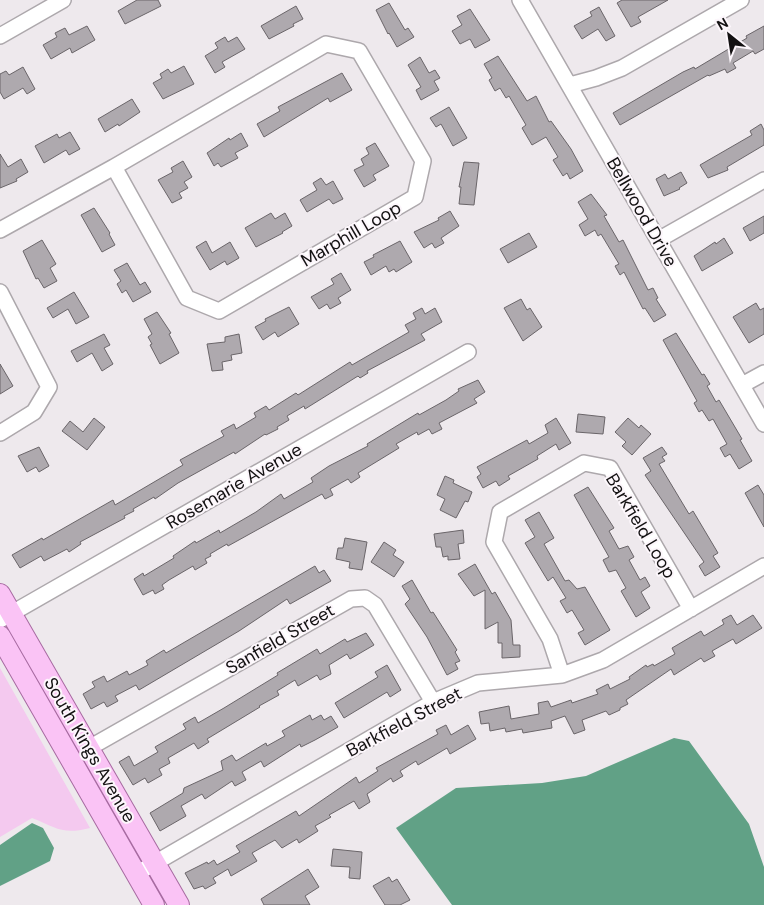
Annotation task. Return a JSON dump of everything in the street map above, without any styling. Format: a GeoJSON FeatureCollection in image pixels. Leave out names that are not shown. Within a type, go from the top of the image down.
{"type":"FeatureCollection","features":[{"type":"Feature","properties":{"kind":"main road","name":"South Kings Avenue"},"geometry":{"type":"LineString","coordinates":[[0,594],[6,617],[89,748],[180,905]]}},
{"type":"Feature","properties":{"kind":"main road","name":"South Kings Avenue"},"geometry":{"type":"LineString","coordinates":[[0,636],[154,905]]}},
{"type":"Feature","properties":{"kind":"street"},"geometry":{"type":"LineString","coordinates":[[0,36],[64,0]]}},
{"type":"Feature","properties":{"kind":"street","name":"Bellwood Drive"},"geometry":{"type":"LineString","coordinates":[[520,0],[764,424]]}},
{"type":"Feature","properties":{"kind":"street"},"geometry":{"type":"LineString","coordinates":[[570,85],[622,68],[741,0]]}},
{"type":"Feature","properties":{"kind":"street","name":"Marphill Loop"},"geometry":{"type":"LineString","coordinates":[[0,230],[114,167],[326,44],[359,51],[423,161],[415,197],[218,311],[188,298],[114,167]]}},
{"type":"Feature","properties":{"kind":"street"},"geometry":{"type":"LineString","coordinates":[[658,240],[764,180]]}},
{"type":"Feature","properties":{"kind":"street"},"geometry":{"type":"LineString","coordinates":[[0,292],[48,387],[34,412],[0,433]]}},
{"type":"Feature","properties":{"kind":"street","name":"Rosemarie Avenue"},"geometry":{"type":"LineString","coordinates":[[6,617],[468,352]]}},
{"type":"Feature","properties":{"kind":"street"},"geometry":{"type":"LineString","coordinates":[[742,385],[764,373]]}},
{"type":"Feature","properties":{"kind":"street","name":"Barkfield Loop"},"geometry":{"type":"LineString","coordinates":[[562,675],[550,639],[494,542],[500,512],[584,463],[610,468],[691,609]]}},
{"type":"Feature","properties":{"kind":"street","name":"Barkfield Street"},"geometry":{"type":"LineString","coordinates":[[136,874],[433,702],[478,683],[562,675],[603,660],[764,566]]}},
{"type":"Feature","properties":{"kind":"street","name":"Sanfield Street"},"geometry":{"type":"LineString","coordinates":[[89,748],[351,599],[365,598],[375,605],[433,702]]}},
{"type":"Feature","properties":{"kind":"shaded area"},"geometry":{"type":"Polygon","coordinates":[[[0,668],[90,828],[66,831],[32,818],[0,837],[0,668]]]}},
{"type":"Feature","properties":{"kind":"shaded area"},"geometry":{"type":"Polygon","coordinates":[[[674,738],[689,741],[749,824],[764,867],[764,905],[452,905],[396,828],[456,788],[542,783],[586,776],[674,738]]]}},
{"type":"Feature","properties":{"kind":"shaded area"},"geometry":{"type":"Polygon","coordinates":[[[32,823],[43,828],[54,848],[50,861],[0,886],[0,845],[32,823]]]}},
{"type":"Feature","properties":{"kind":"building"},"geometry":{"type":"Polygon","coordinates":[[[137,0],[158,0],[161,6],[125,24],[118,11],[137,0]]]}},
{"type":"Feature","properties":{"kind":"building"},"geometry":{"type":"Polygon","coordinates":[[[622,0],[668,0],[638,17],[641,22],[631,27],[617,3],[622,0]]]}},
{"type":"Feature","properties":{"kind":"building"},"geometry":{"type":"Polygon","coordinates":[[[389,3],[405,30],[408,28],[414,37],[397,47],[376,10],[389,3]]]}},
{"type":"Feature","properties":{"kind":"building"},"geometry":{"type":"Polygon","coordinates":[[[296,6],[303,19],[269,39],[261,26],[296,6]]]}},
{"type":"Feature","properties":{"kind":"building"},"geometry":{"type":"Polygon","coordinates":[[[599,7],[615,36],[606,41],[598,29],[582,39],[574,26],[592,16],[590,12],[599,7]]]}},
{"type":"Feature","properties":{"kind":"building"},"geometry":{"type":"Polygon","coordinates":[[[470,9],[490,40],[475,48],[470,39],[460,44],[452,31],[462,25],[457,16],[470,9]]]}},
{"type":"Feature","properties":{"kind":"building"},"geometry":{"type":"Polygon","coordinates":[[[87,26],[95,40],[72,53],[70,48],[51,59],[43,45],[57,37],[55,33],[65,28],[69,35],[87,26]]]}},
{"type":"Feature","properties":{"kind":"building"},"geometry":{"type":"Polygon","coordinates":[[[764,26],[764,49],[755,54],[753,51],[733,63],[736,68],[727,73],[725,69],[708,75],[620,125],[613,113],[683,72],[694,67],[695,69],[764,26]]]}},
{"type":"Feature","properties":{"kind":"building"},"geometry":{"type":"Polygon","coordinates":[[[225,37],[228,42],[237,37],[245,49],[222,62],[225,67],[215,73],[205,56],[218,48],[215,43],[225,37]]]}},
{"type":"Feature","properties":{"kind":"building"},"geometry":{"type":"Polygon","coordinates":[[[498,56],[527,101],[536,96],[549,122],[551,121],[571,149],[583,171],[570,179],[567,173],[563,176],[553,160],[558,157],[546,137],[532,145],[522,128],[526,125],[509,96],[506,98],[500,88],[495,91],[489,80],[492,78],[484,64],[498,56]]]}},
{"type":"Feature","properties":{"kind":"building"},"geometry":{"type":"Polygon","coordinates":[[[420,57],[429,73],[435,70],[440,78],[434,81],[439,90],[421,100],[416,90],[421,87],[408,65],[420,57]]]}},
{"type":"Feature","properties":{"kind":"building"},"geometry":{"type":"Polygon","coordinates":[[[184,66],[194,84],[163,99],[153,83],[162,78],[160,74],[168,69],[171,73],[184,66]]]}},
{"type":"Feature","properties":{"kind":"building"},"geometry":{"type":"Polygon","coordinates":[[[23,67],[35,89],[27,94],[23,88],[4,99],[0,92],[0,74],[6,71],[9,75],[23,67]]]}},
{"type":"Feature","properties":{"kind":"building"},"geometry":{"type":"Polygon","coordinates":[[[342,73],[352,90],[330,102],[328,98],[264,137],[257,124],[280,111],[278,107],[342,73]]]}},
{"type":"Feature","properties":{"kind":"building"},"geometry":{"type":"Polygon","coordinates":[[[132,99],[140,112],[119,126],[118,124],[105,132],[98,119],[132,99]]]}},
{"type":"Feature","properties":{"kind":"building"},"geometry":{"type":"Polygon","coordinates":[[[449,107],[467,138],[453,146],[441,124],[436,127],[430,118],[449,107]]]}},
{"type":"Feature","properties":{"kind":"building"},"geometry":{"type":"Polygon","coordinates":[[[761,124],[764,130],[764,145],[727,167],[728,170],[708,178],[700,165],[752,135],[750,131],[761,124]]]}},
{"type":"Feature","properties":{"kind":"building"},"geometry":{"type":"Polygon","coordinates":[[[70,132],[80,149],[69,155],[66,150],[44,163],[35,146],[57,134],[59,138],[70,132]]]}},
{"type":"Feature","properties":{"kind":"building"},"geometry":{"type":"Polygon","coordinates":[[[241,133],[248,146],[235,153],[238,158],[221,167],[218,163],[214,166],[207,153],[229,138],[230,140],[241,133]]]}},
{"type":"Feature","properties":{"kind":"building"},"geometry":{"type":"Polygon","coordinates":[[[375,143],[389,166],[373,175],[376,180],[364,187],[354,170],[364,165],[361,159],[369,154],[366,148],[375,143]]]}},
{"type":"Feature","properties":{"kind":"building"},"geometry":{"type":"Polygon","coordinates":[[[0,154],[8,167],[21,159],[28,172],[16,179],[17,181],[0,188],[0,154]]]}},
{"type":"Feature","properties":{"kind":"building"},"geometry":{"type":"Polygon","coordinates":[[[183,161],[192,177],[184,182],[188,188],[179,193],[182,198],[172,203],[158,180],[173,172],[171,168],[183,161]]]}},
{"type":"Feature","properties":{"kind":"building"},"geometry":{"type":"Polygon","coordinates":[[[464,162],[479,163],[474,205],[459,204],[461,187],[459,187],[464,162]]]}},
{"type":"Feature","properties":{"kind":"building"},"geometry":{"type":"Polygon","coordinates":[[[681,172],[687,183],[680,189],[664,196],[656,179],[665,174],[668,179],[681,172]]]}},
{"type":"Feature","properties":{"kind":"building"},"geometry":{"type":"Polygon","coordinates":[[[321,178],[326,185],[333,181],[343,199],[333,204],[329,199],[307,212],[300,200],[317,190],[313,183],[321,178]]]}},
{"type":"Feature","properties":{"kind":"building"},"geometry":{"type":"Polygon","coordinates":[[[591,194],[607,215],[604,216],[619,242],[623,240],[648,290],[653,288],[658,298],[656,299],[666,315],[654,322],[645,308],[643,309],[624,272],[620,275],[615,266],[619,264],[601,234],[598,236],[595,230],[585,236],[579,225],[588,219],[578,202],[591,194]]]}},
{"type":"Feature","properties":{"kind":"building"},"geometry":{"type":"Polygon","coordinates":[[[94,208],[110,233],[115,245],[102,252],[81,215],[94,208]]]}},
{"type":"Feature","properties":{"kind":"building"},"geometry":{"type":"Polygon","coordinates":[[[450,211],[459,226],[441,238],[444,243],[435,248],[432,243],[424,248],[414,232],[439,220],[438,218],[450,211]]]}},
{"type":"Feature","properties":{"kind":"building"},"geometry":{"type":"Polygon","coordinates":[[[271,213],[275,219],[285,213],[292,226],[283,233],[256,247],[245,228],[271,213]]]}},
{"type":"Feature","properties":{"kind":"building"},"geometry":{"type":"Polygon","coordinates":[[[764,216],[764,233],[750,241],[743,228],[764,216]]]}},
{"type":"Feature","properties":{"kind":"building"},"geometry":{"type":"Polygon","coordinates":[[[529,233],[537,247],[508,263],[500,249],[529,233]]]}},
{"type":"Feature","properties":{"kind":"building"},"geometry":{"type":"Polygon","coordinates":[[[724,238],[733,253],[702,271],[694,256],[724,238]]]}},
{"type":"Feature","properties":{"kind":"building"},"geometry":{"type":"Polygon","coordinates":[[[42,240],[56,264],[50,268],[57,281],[44,288],[38,278],[36,279],[23,251],[42,240]]]}},
{"type":"Feature","properties":{"kind":"building"},"geometry":{"type":"Polygon","coordinates":[[[206,241],[212,253],[230,242],[239,258],[227,265],[225,261],[210,270],[196,247],[206,241]]]}},
{"type":"Feature","properties":{"kind":"building"},"geometry":{"type":"Polygon","coordinates":[[[400,241],[412,262],[396,272],[394,269],[389,272],[386,266],[371,275],[364,262],[374,257],[373,255],[400,241]]]}},
{"type":"Feature","properties":{"kind":"building"},"geometry":{"type":"Polygon","coordinates":[[[127,263],[140,285],[145,282],[151,292],[133,302],[126,290],[122,293],[117,284],[121,281],[114,270],[127,263]]]}},
{"type":"Feature","properties":{"kind":"building"},"geometry":{"type":"Polygon","coordinates":[[[341,273],[351,290],[338,298],[341,303],[330,309],[327,304],[319,309],[311,297],[334,284],[331,279],[341,273]]]}},
{"type":"Feature","properties":{"kind":"building"},"geometry":{"type":"Polygon","coordinates":[[[74,292],[89,317],[76,324],[68,309],[53,318],[47,308],[74,292]]]}},
{"type":"Feature","properties":{"kind":"building"},"geometry":{"type":"Polygon","coordinates":[[[521,299],[527,310],[530,308],[542,327],[523,341],[504,308],[521,299]]]}},
{"type":"Feature","properties":{"kind":"building"},"geometry":{"type":"Polygon","coordinates":[[[756,303],[760,310],[764,308],[764,334],[749,343],[733,317],[756,303]]]}},
{"type":"Feature","properties":{"kind":"building"},"geometry":{"type":"Polygon","coordinates":[[[289,307],[299,324],[278,337],[275,332],[263,340],[255,327],[266,321],[265,319],[289,307]]]}},
{"type":"Feature","properties":{"kind":"building"},"geometry":{"type":"Polygon","coordinates":[[[422,308],[425,314],[435,308],[442,322],[421,334],[425,340],[367,371],[368,373],[360,378],[358,376],[305,409],[304,406],[287,416],[289,420],[277,427],[278,429],[265,434],[235,454],[234,452],[178,483],[155,499],[154,497],[133,509],[134,511],[124,516],[125,518],[80,542],[81,544],[69,552],[67,549],[44,561],[41,556],[20,568],[12,555],[42,538],[43,540],[113,500],[115,505],[183,465],[180,460],[224,436],[221,431],[234,424],[236,429],[256,417],[254,413],[266,406],[269,410],[296,393],[298,395],[350,362],[352,365],[409,332],[405,325],[416,319],[413,313],[422,308]]]}},
{"type":"Feature","properties":{"kind":"building"},"geometry":{"type":"Polygon","coordinates":[[[157,312],[171,333],[169,334],[179,353],[160,364],[150,345],[152,344],[148,337],[152,334],[144,319],[157,312]]]}},
{"type":"Feature","properties":{"kind":"building"},"geometry":{"type":"Polygon","coordinates":[[[676,333],[702,375],[704,374],[710,384],[707,386],[716,402],[719,400],[742,439],[740,440],[752,461],[739,469],[730,454],[725,457],[720,448],[727,444],[713,419],[709,421],[702,410],[699,412],[694,403],[697,401],[663,340],[676,333]]]}},
{"type":"Feature","properties":{"kind":"building"},"geometry":{"type":"Polygon","coordinates":[[[104,334],[110,345],[104,348],[113,364],[102,371],[92,353],[77,362],[71,351],[104,334]]]}},
{"type":"Feature","properties":{"kind":"building"},"geometry":{"type":"Polygon","coordinates":[[[239,334],[242,353],[231,355],[232,360],[222,362],[223,370],[212,371],[207,344],[225,342],[225,337],[239,334]]]}},
{"type":"Feature","properties":{"kind":"building"},"geometry":{"type":"Polygon","coordinates":[[[0,364],[13,386],[0,394],[0,364]]]}},
{"type":"Feature","properties":{"kind":"building"},"geometry":{"type":"Polygon","coordinates":[[[478,380],[485,392],[474,399],[477,403],[439,423],[442,429],[432,434],[429,429],[418,435],[417,432],[396,444],[399,448],[358,473],[360,477],[351,483],[348,479],[330,489],[333,495],[325,499],[322,494],[228,546],[227,544],[210,554],[211,556],[205,559],[207,563],[195,570],[193,566],[169,580],[162,585],[164,589],[155,594],[153,590],[143,595],[134,579],[143,573],[144,576],[174,558],[173,556],[195,541],[196,543],[219,530],[220,533],[256,512],[281,494],[284,499],[313,482],[311,478],[329,466],[368,446],[367,444],[418,413],[419,415],[446,400],[459,391],[458,389],[478,380]]]}},
{"type":"Feature","properties":{"kind":"building"},"geometry":{"type":"Polygon","coordinates":[[[578,414],[605,417],[603,434],[576,432],[578,414]]]}},
{"type":"Feature","properties":{"kind":"building"},"geometry":{"type":"Polygon","coordinates":[[[94,418],[105,427],[87,450],[62,431],[70,421],[83,432],[94,418]]]}},
{"type":"Feature","properties":{"kind":"building"},"geometry":{"type":"Polygon","coordinates":[[[556,418],[571,443],[559,450],[556,444],[537,456],[538,459],[508,476],[510,479],[499,486],[496,481],[483,488],[477,477],[481,474],[477,467],[527,440],[529,444],[548,433],[545,425],[556,418]]]}},
{"type":"Feature","properties":{"kind":"building"},"geometry":{"type":"Polygon","coordinates":[[[628,418],[639,428],[641,425],[651,434],[632,455],[622,446],[626,442],[615,432],[628,418]]]}},
{"type":"Feature","properties":{"kind":"building"},"geometry":{"type":"Polygon","coordinates":[[[39,447],[49,466],[39,472],[36,467],[27,472],[18,456],[39,447]]]}},
{"type":"Feature","properties":{"kind":"building"},"geometry":{"type":"Polygon","coordinates":[[[662,447],[667,454],[662,457],[665,461],[659,464],[689,514],[693,511],[718,553],[713,556],[720,567],[705,576],[699,566],[704,562],[645,475],[651,471],[643,458],[662,447]]]}},
{"type":"Feature","properties":{"kind":"building"},"geometry":{"type":"Polygon","coordinates":[[[445,476],[454,480],[453,483],[472,492],[468,502],[465,501],[456,518],[440,510],[445,499],[437,495],[445,476]]]}},
{"type":"Feature","properties":{"kind":"building"},"geometry":{"type":"Polygon","coordinates":[[[758,485],[764,495],[764,527],[745,493],[758,485]]]}},
{"type":"Feature","properties":{"kind":"building"},"geometry":{"type":"Polygon","coordinates":[[[588,487],[614,528],[609,531],[619,549],[628,546],[634,557],[629,560],[640,580],[645,577],[650,586],[641,592],[650,608],[636,617],[621,591],[626,588],[616,570],[609,572],[603,560],[609,557],[574,495],[588,487]]]}},
{"type":"Feature","properties":{"kind":"building"},"geometry":{"type":"Polygon","coordinates":[[[539,512],[554,538],[544,544],[565,581],[569,580],[577,589],[585,587],[610,630],[585,645],[578,633],[584,630],[572,610],[567,613],[560,601],[566,598],[553,577],[548,581],[525,543],[535,537],[525,520],[539,512]]]}},
{"type":"Feature","properties":{"kind":"building"},"geometry":{"type":"Polygon","coordinates":[[[463,530],[464,543],[458,544],[460,559],[448,560],[448,556],[443,557],[441,547],[436,547],[434,534],[463,530]]]}},
{"type":"Feature","properties":{"kind":"building"},"geometry":{"type":"Polygon","coordinates":[[[345,538],[367,542],[362,570],[349,568],[350,562],[336,559],[338,548],[343,548],[345,538]]]}},
{"type":"Feature","properties":{"kind":"building"},"geometry":{"type":"Polygon","coordinates":[[[384,542],[396,550],[393,555],[404,562],[394,577],[371,562],[384,542]]]}},
{"type":"Feature","properties":{"kind":"building"},"geometry":{"type":"Polygon","coordinates":[[[475,564],[492,594],[495,592],[511,620],[513,645],[520,645],[520,657],[502,658],[502,643],[498,643],[498,622],[485,629],[485,590],[474,596],[458,574],[475,564]]]}},
{"type":"Feature","properties":{"kind":"building"},"geometry":{"type":"Polygon","coordinates":[[[315,566],[319,573],[324,570],[331,581],[290,604],[287,599],[239,631],[139,690],[136,685],[115,696],[118,701],[107,707],[104,702],[91,709],[83,694],[95,687],[92,682],[104,676],[107,682],[127,671],[129,675],[148,665],[146,661],[164,650],[166,653],[315,566]]]}},
{"type":"Feature","properties":{"kind":"building"},"geometry":{"type":"Polygon","coordinates":[[[412,580],[431,613],[433,612],[457,650],[455,652],[460,661],[455,663],[458,669],[447,675],[427,637],[405,604],[410,599],[402,586],[412,580]]]}},
{"type":"Feature","properties":{"kind":"building"},"geometry":{"type":"Polygon","coordinates":[[[731,615],[737,625],[753,615],[762,628],[736,644],[733,639],[712,651],[715,656],[704,662],[701,658],[674,675],[671,669],[626,700],[628,704],[620,708],[620,710],[609,715],[606,711],[582,720],[585,730],[574,734],[565,716],[551,721],[552,728],[523,733],[522,729],[506,732],[505,728],[490,731],[489,723],[481,724],[479,712],[509,706],[511,719],[539,714],[538,703],[548,701],[551,707],[571,700],[572,703],[598,694],[596,690],[608,684],[610,689],[630,679],[629,677],[646,665],[647,667],[653,664],[654,666],[675,654],[672,648],[701,631],[704,636],[724,624],[722,620],[731,615]]]}},
{"type":"Feature","properties":{"kind":"building"},"geometry":{"type":"Polygon","coordinates":[[[366,633],[374,645],[350,659],[347,654],[329,665],[331,674],[320,680],[317,675],[298,686],[295,680],[277,691],[279,695],[207,739],[209,742],[198,749],[194,743],[168,758],[170,763],[159,769],[162,775],[148,783],[145,778],[133,785],[119,762],[129,756],[134,766],[158,752],[155,747],[186,729],[183,724],[195,717],[198,723],[317,649],[320,654],[345,639],[347,642],[366,633]]]}},
{"type":"Feature","properties":{"kind":"building"},"geometry":{"type":"Polygon","coordinates":[[[387,665],[401,690],[390,697],[387,692],[344,718],[335,703],[378,677],[375,672],[387,665]]]}},
{"type":"Feature","properties":{"kind":"building"},"geometry":{"type":"Polygon","coordinates":[[[310,715],[312,720],[321,715],[324,720],[331,716],[338,727],[301,747],[300,744],[264,767],[261,761],[242,772],[246,780],[235,786],[232,781],[205,799],[202,794],[181,806],[186,816],[160,831],[150,813],[183,793],[184,788],[223,770],[221,761],[232,755],[236,761],[266,743],[267,746],[285,736],[282,731],[310,715]]]}},
{"type":"Feature","properties":{"kind":"building"},"geometry":{"type":"Polygon","coordinates":[[[446,725],[451,735],[468,725],[476,739],[450,754],[447,748],[418,765],[416,761],[400,771],[403,776],[393,782],[391,778],[367,794],[370,802],[359,809],[354,801],[329,815],[331,817],[315,826],[318,831],[299,843],[297,839],[282,848],[275,840],[252,853],[257,861],[231,876],[228,869],[213,878],[216,883],[205,889],[203,886],[194,889],[185,873],[214,860],[217,865],[240,852],[236,846],[296,811],[299,816],[356,777],[359,783],[378,771],[376,768],[438,734],[436,730],[446,725]]]}},
{"type":"Feature","properties":{"kind":"building"},"geometry":{"type":"Polygon","coordinates":[[[333,849],[362,852],[360,879],[349,878],[350,867],[331,866],[333,849]]]}},
{"type":"Feature","properties":{"kind":"building"},"geometry":{"type":"Polygon","coordinates":[[[308,869],[319,887],[305,896],[310,905],[264,905],[261,899],[308,869]]]}},
{"type":"Feature","properties":{"kind":"building"},"geometry":{"type":"Polygon","coordinates":[[[389,877],[392,882],[397,879],[410,900],[400,905],[385,905],[373,886],[389,877]]]}}]}
